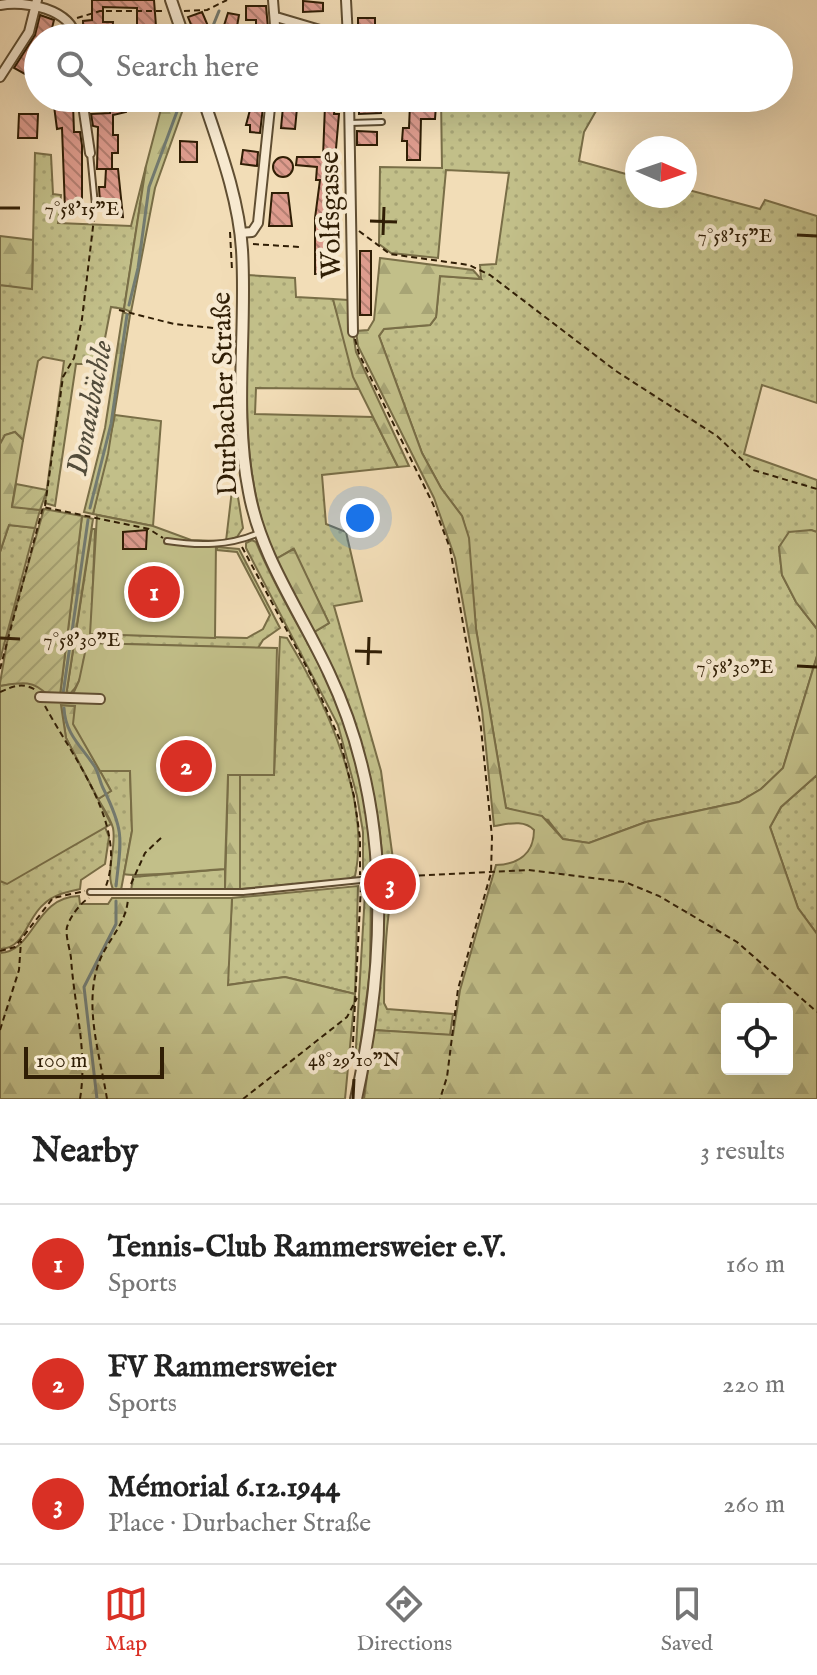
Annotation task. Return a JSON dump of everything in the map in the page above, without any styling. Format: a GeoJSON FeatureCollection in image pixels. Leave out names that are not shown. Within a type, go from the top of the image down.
{"type":"FeatureCollection","features":[{"type":"Feature","properties":{"kind":"street"},"geometry":{"type":"LineString","coordinates":[[273,0],[276,24]]}},
{"type":"Feature","properties":{"kind":"street"},"geometry":{"type":"LineString","coordinates":[[346,0],[347,24]]}},
{"type":"Feature","properties":{"kind":"street"},"geometry":{"type":"LineString","coordinates":[[0,5],[37,2],[70,24]]}},
{"type":"Feature","properties":{"kind":"street"},"geometry":{"type":"LineString","coordinates":[[31,24],[37,2]]}},
{"type":"Feature","properties":{"kind":"street"},"geometry":{"type":"LineString","coordinates":[[276,17],[300,24]]}},
{"type":"Feature","properties":{"kind":"street"},"geometry":{"type":"LineString","coordinates":[[0,77],[24,40]]}},
{"type":"Feature","properties":{"kind":"street"},"geometry":{"type":"LineString","coordinates":[[84,112],[90,153]]}},
{"type":"Feature","properties":{"kind":"street","name":"Durbacher Straße"},"geometry":{"type":"LineString","coordinates":[[207,112],[240,233],[247,487],[259,533],[348,717],[372,807],[378,879],[372,1008],[356,1099]]}},
{"type":"Feature","properties":{"kind":"street"},"geometry":{"type":"LineString","coordinates":[[240,233],[252,232],[258,223],[270,112]]}},
{"type":"Feature","properties":{"kind":"street","name":"Wolfsgasse"},"geometry":{"type":"LineString","coordinates":[[350,112],[353,332]]}},
{"type":"Feature","properties":{"kind":"street"},"geometry":{"type":"LineString","coordinates":[[40,697],[100,699]]}},
{"type":"Feature","properties":{"kind":"lane"},"geometry":{"type":"LineString","coordinates":[[350,123],[382,122]]}},
{"type":"Feature","properties":{"kind":"lane"},"geometry":{"type":"LineString","coordinates":[[90,153],[95,205]]}},
{"type":"Feature","properties":{"kind":"lane"},"geometry":{"type":"LineString","coordinates":[[167,541],[210,545],[241,540],[259,533]]}},
{"type":"Feature","properties":{"kind":"lane"},"geometry":{"type":"LineString","coordinates":[[90,892],[243,892],[361,880]]}},
{"type":"Feature","properties":{"kind":"path"},"geometry":{"type":"LineString","coordinates":[[69,21],[100,11],[173,6],[207,10],[227,0]]}},
{"type":"Feature","properties":{"kind":"path"},"geometry":{"type":"LineString","coordinates":[[0,669],[11,620],[45,506],[63,377],[74,358],[82,319],[95,205]]}},
{"type":"Feature","properties":{"kind":"path"},"geometry":{"type":"LineString","coordinates":[[352,225],[390,254],[469,265],[490,275],[616,371],[717,436],[753,470],[817,489]]}},
{"type":"Feature","properties":{"kind":"path"},"geometry":{"type":"LineString","coordinates":[[251,244],[300,247]]}},
{"type":"Feature","properties":{"kind":"path"},"geometry":{"type":"LineString","coordinates":[[119,310],[193,327],[242,329]]}},
{"type":"Feature","properties":{"kind":"path"},"geometry":{"type":"LineString","coordinates":[[353,332],[359,354],[433,504],[450,548],[481,728],[492,837],[491,873],[458,989],[447,1077],[440,1099]]}},
{"type":"Feature","properties":{"kind":"path"},"geometry":{"type":"LineString","coordinates":[[45,506],[149,529],[167,541]]}},
{"type":"Feature","properties":{"kind":"path"},"geometry":{"type":"LineString","coordinates":[[241,540],[242,549],[312,677],[340,740],[354,796],[361,880],[352,1064]]}},
{"type":"Feature","properties":{"kind":"path"},"geometry":{"type":"LineString","coordinates":[[0,692],[26,684],[36,690],[109,824],[111,850],[104,892],[81,902],[67,928],[73,989],[83,1036],[84,1074],[80,1099]]}},
{"type":"Feature","properties":{"kind":"path"},"geometry":{"type":"LineString","coordinates":[[107,1099],[90,1004],[99,963],[121,923],[128,893],[145,853],[162,837]]}},
{"type":"Feature","properties":{"kind":"path"},"geometry":{"type":"LineString","coordinates":[[378,879],[528,870],[625,882],[659,896],[737,942],[817,1012]]}},
{"type":"Feature","properties":{"kind":"path"},"geometry":{"type":"LineString","coordinates":[[0,951],[8,951],[21,940],[41,908],[53,898],[67,892],[90,892]]}},
{"type":"Feature","properties":{"kind":"path"},"geometry":{"type":"LineString","coordinates":[[0,1030],[19,970],[21,940]]}},
{"type":"Feature","properties":{"kind":"path"},"geometry":{"type":"LineString","coordinates":[[243,1099],[347,1017],[357,997]]}},
{"type":"Feature","properties":{"kind":"green space"},"geometry":{"type":"Polygon","coordinates":[[[160,112],[182,112],[155,188],[131,312],[124,309],[146,166],[160,112]]]}},
{"type":"Feature","properties":{"kind":"green space"},"geometry":{"type":"Polygon","coordinates":[[[441,112],[595,112],[584,132],[579,161],[625,174],[625,208],[697,208],[697,192],[760,209],[765,200],[817,216],[817,403],[762,385],[744,454],[817,480],[817,532],[811,530],[779,547],[782,575],[796,602],[817,629],[817,656],[783,768],[761,789],[739,802],[646,822],[589,843],[563,839],[548,820],[506,808],[476,629],[468,538],[462,516],[441,488],[422,453],[379,336],[384,329],[430,325],[436,317],[440,276],[481,279],[480,265],[496,264],[509,173],[446,170],[438,258],[391,253],[379,244],[380,167],[442,168],[441,112]]]}},
{"type":"Feature","properties":{"kind":"green space"},"geometry":{"type":"Polygon","coordinates":[[[35,153],[51,155],[53,194],[61,195],[58,223],[131,226],[146,166],[124,309],[111,307],[100,364],[76,364],[55,506],[45,503],[64,361],[43,357],[38,361],[23,440],[15,432],[5,435],[0,444],[0,285],[32,288],[35,153]]]}},
{"type":"Feature","properties":{"kind":"green space"},"geometry":{"type":"Polygon","coordinates":[[[0,236],[33,240],[32,289],[0,285],[0,236]]]}},
{"type":"Feature","properties":{"kind":"green space"},"geometry":{"type":"Polygon","coordinates":[[[380,258],[473,270],[481,279],[440,276],[436,317],[430,325],[384,329],[379,336],[422,453],[441,488],[462,516],[469,538],[476,629],[506,808],[542,816],[563,839],[589,843],[646,822],[739,802],[761,789],[783,768],[817,656],[817,775],[781,807],[770,827],[798,908],[817,934],[817,1099],[364,1099],[373,1030],[453,1035],[460,990],[496,865],[523,856],[531,845],[534,830],[521,823],[494,826],[482,710],[455,558],[434,498],[358,346],[356,331],[368,330],[374,320],[380,258]]]}},
{"type":"Feature","properties":{"kind":"green space"},"geometry":{"type":"Polygon","coordinates":[[[247,275],[295,278],[296,297],[333,299],[359,389],[256,388],[255,414],[373,417],[398,467],[322,475],[326,524],[346,532],[362,601],[334,606],[381,771],[395,874],[384,869],[375,800],[360,744],[314,632],[329,623],[293,549],[276,559],[263,526],[255,491],[247,420],[247,275]]]}},
{"type":"Feature","properties":{"kind":"green space"},"geometry":{"type":"Polygon","coordinates":[[[333,299],[348,300],[356,352],[409,466],[398,467],[353,377],[333,299]]]}},
{"type":"Feature","properties":{"kind":"green space"},"geometry":{"type":"Polygon","coordinates":[[[123,312],[130,315],[108,454],[93,514],[84,512],[105,428],[123,312]]]}},
{"type":"Feature","properties":{"kind":"green space"},"geometry":{"type":"Polygon","coordinates":[[[115,415],[161,421],[153,526],[93,514],[115,415]]]}},
{"type":"Feature","properties":{"kind":"green space"},"geometry":{"type":"Polygon","coordinates":[[[15,432],[23,440],[12,506],[40,510],[35,528],[9,525],[0,552],[0,444],[5,435],[15,432]]]}},
{"type":"Feature","properties":{"kind":"green space"},"geometry":{"type":"Polygon","coordinates":[[[234,473],[243,528],[237,537],[226,541],[234,473]]]}},
{"type":"Feature","properties":{"kind":"green space"},"geometry":{"type":"Polygon","coordinates":[[[16,484],[47,490],[40,510],[12,507],[16,484]]]}},
{"type":"Feature","properties":{"kind":"green space"},"geometry":{"type":"Polygon","coordinates":[[[44,509],[82,516],[60,695],[27,686],[0,686],[9,631],[44,509]]]}},
{"type":"Feature","properties":{"kind":"green space"},"geometry":{"type":"Polygon","coordinates":[[[97,515],[153,526],[191,540],[216,541],[215,638],[90,634],[97,515]]]}},
{"type":"Feature","properties":{"kind":"green space"},"geometry":{"type":"Polygon","coordinates":[[[82,516],[93,519],[66,696],[60,695],[82,516]]]}},
{"type":"Feature","properties":{"kind":"green space"},"geometry":{"type":"Polygon","coordinates":[[[9,525],[35,528],[0,660],[0,552],[9,525]]]}},
{"type":"Feature","properties":{"kind":"green space"},"geometry":{"type":"Polygon","coordinates":[[[92,529],[95,529],[91,634],[247,638],[263,629],[270,615],[237,552],[217,550],[217,547],[239,549],[280,628],[263,640],[258,648],[87,643],[79,680],[66,696],[92,529]]]}},
{"type":"Feature","properties":{"kind":"green space"},"geometry":{"type":"Polygon","coordinates":[[[789,532],[817,532],[817,629],[796,602],[782,575],[779,547],[789,532]]]}},
{"type":"Feature","properties":{"kind":"green space"},"geometry":{"type":"Polygon","coordinates":[[[256,542],[337,702],[352,742],[366,806],[372,870],[367,875],[363,869],[363,832],[357,796],[338,725],[246,548],[246,543],[256,542]]]}},
{"type":"Feature","properties":{"kind":"green space"},"geometry":{"type":"Polygon","coordinates":[[[294,549],[329,623],[314,632],[276,559],[294,549]]]}},
{"type":"Feature","properties":{"kind":"green space"},"geometry":{"type":"Polygon","coordinates":[[[280,637],[287,638],[302,663],[342,752],[357,816],[355,876],[240,889],[240,774],[274,774],[280,637]]]}},
{"type":"Feature","properties":{"kind":"green space"},"geometry":{"type":"Polygon","coordinates":[[[87,643],[277,648],[274,775],[228,775],[225,869],[124,874],[132,831],[130,771],[100,771],[73,724],[75,706],[61,705],[66,738],[111,824],[7,884],[0,881],[0,686],[25,683],[36,686],[47,695],[73,694],[87,643]]]}},
{"type":"Feature","properties":{"kind":"green space"},"geometry":{"type":"Polygon","coordinates":[[[61,705],[75,706],[74,724],[111,791],[98,799],[66,738],[61,705]]]}},
{"type":"Feature","properties":{"kind":"green space"},"geometry":{"type":"Polygon","coordinates":[[[100,771],[130,771],[132,831],[121,890],[114,891],[111,884],[113,828],[98,799],[111,791],[100,771]]]}},
{"type":"Feature","properties":{"kind":"green space"},"geometry":{"type":"Polygon","coordinates":[[[228,774],[240,774],[240,889],[225,889],[228,774]]]}},
{"type":"Feature","properties":{"kind":"green space"},"geometry":{"type":"Polygon","coordinates":[[[817,775],[817,934],[798,908],[770,827],[781,807],[817,775]]]}},
{"type":"Feature","properties":{"kind":"green space"},"geometry":{"type":"Polygon","coordinates":[[[105,827],[109,837],[105,864],[81,880],[80,889],[48,901],[38,910],[15,944],[0,949],[0,881],[7,883],[105,827]]]}},
{"type":"Feature","properties":{"kind":"green space"},"geometry":{"type":"Polygon","coordinates":[[[225,869],[225,889],[131,891],[133,877],[225,869]]]}},
{"type":"Feature","properties":{"kind":"green space"},"geometry":{"type":"Polygon","coordinates":[[[399,879],[394,887],[388,918],[384,1003],[387,1009],[453,1014],[450,1035],[373,1030],[385,887],[388,881],[399,879]]]}},
{"type":"Feature","properties":{"kind":"green space"},"geometry":{"type":"Polygon","coordinates":[[[358,886],[355,994],[285,977],[227,985],[232,898],[358,886]]]}},
{"type":"Feature","properties":{"kind":"green space"},"geometry":{"type":"Polygon","coordinates":[[[371,887],[370,971],[358,1064],[355,1064],[365,893],[371,887]]]}},
{"type":"Feature","properties":{"kind":"green space"},"geometry":{"type":"Polygon","coordinates":[[[79,896],[80,904],[108,904],[112,898],[232,898],[228,985],[285,977],[355,994],[345,1099],[0,1099],[0,953],[12,950],[21,943],[53,905],[79,896]]]}},
{"type":"Feature","properties":{"kind":"building"},"geometry":{"type":"Polygon","coordinates":[[[92,0],[154,0],[156,24],[137,24],[137,8],[103,7],[103,22],[113,24],[83,24],[83,21],[92,20],[92,0]]]}},
{"type":"Feature","properties":{"kind":"building"},"geometry":{"type":"Polygon","coordinates":[[[303,1],[323,3],[323,11],[303,12],[303,1]]]}},
{"type":"Feature","properties":{"kind":"building"},"geometry":{"type":"Polygon","coordinates":[[[246,6],[266,6],[268,24],[246,20],[246,6]]]}},
{"type":"Feature","properties":{"kind":"building"},"geometry":{"type":"Polygon","coordinates":[[[202,12],[207,24],[191,24],[188,17],[202,12]]]}},
{"type":"Feature","properties":{"kind":"building"},"geometry":{"type":"Polygon","coordinates":[[[228,13],[239,15],[237,24],[224,24],[228,13]]]}},
{"type":"Feature","properties":{"kind":"building"},"geometry":{"type":"Polygon","coordinates":[[[40,15],[54,20],[53,24],[38,24],[40,15]]]}},
{"type":"Feature","properties":{"kind":"building"},"geometry":{"type":"Polygon","coordinates":[[[358,18],[375,18],[375,24],[358,24],[358,18]]]}},
{"type":"Feature","properties":{"kind":"building"},"geometry":{"type":"Polygon","coordinates":[[[24,52],[24,74],[14,68],[24,52]]]}},
{"type":"Feature","properties":{"kind":"building"},"geometry":{"type":"Polygon","coordinates":[[[55,112],[73,112],[74,132],[80,132],[82,145],[82,207],[65,209],[62,128],[57,129],[55,112]]]}},
{"type":"Feature","properties":{"kind":"building"},"geometry":{"type":"Polygon","coordinates":[[[126,112],[113,115],[113,135],[118,135],[118,153],[112,153],[112,169],[97,169],[98,127],[93,126],[91,114],[126,112]]]}},
{"type":"Feature","properties":{"kind":"building"},"geometry":{"type":"Polygon","coordinates":[[[249,112],[262,112],[260,133],[250,132],[250,125],[246,125],[249,112]]]}},
{"type":"Feature","properties":{"kind":"building"},"geometry":{"type":"Polygon","coordinates":[[[283,112],[297,112],[295,129],[281,128],[283,112]]]}},
{"type":"Feature","properties":{"kind":"building"},"geometry":{"type":"Polygon","coordinates":[[[325,112],[334,112],[339,114],[330,218],[335,274],[315,274],[315,218],[320,180],[316,180],[317,167],[296,165],[297,157],[323,157],[325,112]]]}},
{"type":"Feature","properties":{"kind":"building"},"geometry":{"type":"Polygon","coordinates":[[[410,112],[436,112],[435,119],[421,119],[420,160],[407,160],[407,141],[402,141],[403,128],[409,128],[410,112]]]}},
{"type":"Feature","properties":{"kind":"building"},"geometry":{"type":"Polygon","coordinates":[[[19,114],[38,114],[37,138],[18,138],[19,114]]]}},
{"type":"Feature","properties":{"kind":"building"},"geometry":{"type":"Polygon","coordinates":[[[357,131],[377,132],[377,145],[357,145],[357,131]]]}},
{"type":"Feature","properties":{"kind":"building"},"geometry":{"type":"Polygon","coordinates":[[[180,141],[197,142],[197,162],[180,162],[180,141]]]}},
{"type":"Feature","properties":{"kind":"building"},"geometry":{"type":"Polygon","coordinates":[[[243,150],[258,152],[257,166],[241,164],[243,150]]]}},
{"type":"Feature","properties":{"kind":"building"},"geometry":{"type":"Polygon","coordinates":[[[283,157],[290,160],[293,167],[290,174],[283,177],[276,174],[273,167],[276,160],[283,157]]]}},
{"type":"Feature","properties":{"kind":"building"},"geometry":{"type":"Polygon","coordinates":[[[106,169],[118,169],[123,217],[114,216],[113,202],[100,203],[99,187],[105,187],[106,169]]]}},
{"type":"Feature","properties":{"kind":"building"},"geometry":{"type":"Polygon","coordinates":[[[272,193],[288,193],[292,226],[269,226],[272,193]]]}},
{"type":"Feature","properties":{"kind":"building"},"geometry":{"type":"Polygon","coordinates":[[[360,251],[371,251],[371,315],[360,315],[360,251]]]}},
{"type":"Feature","properties":{"kind":"building"},"geometry":{"type":"Polygon","coordinates":[[[147,530],[146,549],[123,549],[123,532],[147,530]]]}},
{"type":"Feature","properties":{"kind":"waterway","name":"Donaubächle"},"geometry":{"type":"LineString","coordinates":[[214,24],[219,11]]}},
{"type":"Feature","properties":{"kind":"waterway","name":"Donaubächle"},"geometry":{"type":"LineString","coordinates":[[129,305],[138,268],[149,187],[177,112]]}},
{"type":"Feature","properties":{"kind":"waterway","name":"Donaubächle"},"geometry":{"type":"LineString","coordinates":[[90,508],[111,424],[127,315]]}},
{"type":"Feature","properties":{"kind":"waterway","name":"Donaubächle"},"geometry":{"type":"LineString","coordinates":[[63,694],[88,520]]}},
{"type":"Feature","properties":{"kind":"waterway","name":"Donaubächle"},"geometry":{"type":"LineString","coordinates":[[64,708],[67,725],[95,767],[118,827],[120,847],[116,886]]}},
{"type":"Feature","properties":{"kind":"waterway","name":"Donaubächle"},"geometry":{"type":"LineString","coordinates":[[97,1099],[84,987],[116,924],[116,901]]}},
{"type":"Feature","properties":{"kind":"place","name":"Tennis-Club Rammersweier e.V."},"geometry":{"type":"Point","coordinates":[154,592]}},
{"type":"Feature","properties":{"kind":"place","name":"FV Rammersweier"},"geometry":{"type":"Point","coordinates":[186,766]}},
{"type":"Feature","properties":{"kind":"place","name":"Mémorial 6.12.1944"},"geometry":{"type":"Point","coordinates":[390,884]}}]}
